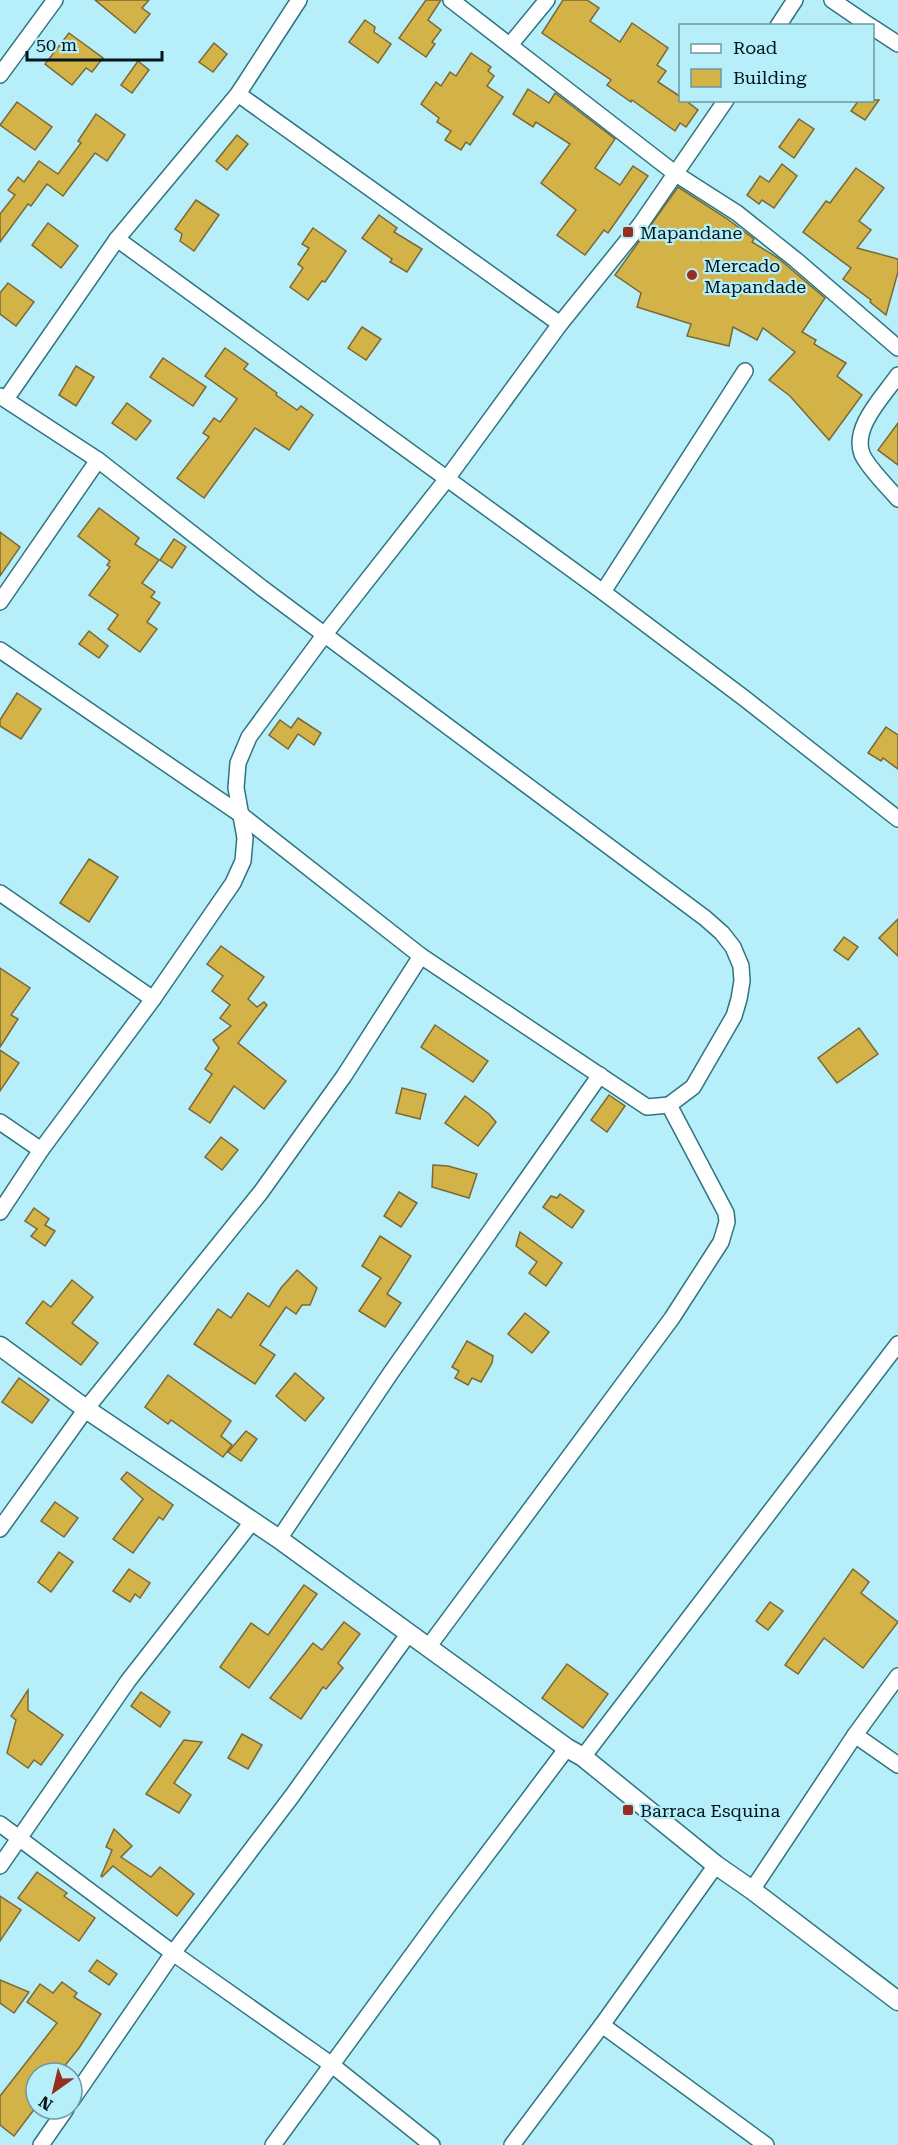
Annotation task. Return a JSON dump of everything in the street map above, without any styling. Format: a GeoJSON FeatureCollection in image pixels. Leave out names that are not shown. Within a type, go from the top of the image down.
{"type":"FeatureCollection","features":[{"type":"Feature","properties":{"kind":"street"},"geometry":{"type":"LineString","coordinates":[[0,75],[55,0]]}},
{"type":"Feature","properties":{"kind":"street"},"geometry":{"type":"LineString","coordinates":[[0,650],[240,814],[421,956],[647,1107],[669,1106],[693,1087],[734,1016],[742,981],[741,966],[733,947],[722,933],[705,918],[262,588],[98,460],[3,398],[117,239],[238,94],[299,0]]}},
{"type":"Feature","properties":{"kind":"street"},"geometry":{"type":"LineString","coordinates":[[451,0],[676,174],[737,213],[796,260],[898,348]]}},
{"type":"Feature","properties":{"kind":"street"},"geometry":{"type":"LineString","coordinates":[[510,45],[547,0]]}},
{"type":"Feature","properties":{"kind":"street"},"geometry":{"type":"LineString","coordinates":[[779,24],[795,0]]}},
{"type":"Feature","properties":{"kind":"street"},"geometry":{"type":"LineString","coordinates":[[832,0],[869,24]]}},
{"type":"Feature","properties":{"kind":"street"},"geometry":{"type":"LineString","coordinates":[[874,27],[898,44]]}},
{"type":"Feature","properties":{"kind":"street"},"geometry":{"type":"LineString","coordinates":[[238,94],[560,324]]}},
{"type":"Feature","properties":{"kind":"street"},"geometry":{"type":"LineString","coordinates":[[0,1212],[41,1150],[153,999],[233,883],[243,861],[245,838],[236,788],[238,763],[249,737],[325,634],[446,480],[560,324],[640,225],[725,102]]}},
{"type":"Feature","properties":{"kind":"street"},"geometry":{"type":"LineString","coordinates":[[117,239],[603,592],[744,698],[898,819]]}},
{"type":"Feature","properties":{"kind":"street"},"geometry":{"type":"LineString","coordinates":[[603,592],[745,371]]}},
{"type":"Feature","properties":{"kind":"street"},"geometry":{"type":"LineString","coordinates":[[898,375],[864,424],[860,434],[863,456],[898,499]]}},
{"type":"Feature","properties":{"kind":"street"},"geometry":{"type":"LineString","coordinates":[[0,602],[98,460]]}},
{"type":"Feature","properties":{"kind":"street"},"geometry":{"type":"LineString","coordinates":[[0,893],[153,999]]}},
{"type":"Feature","properties":{"kind":"street"},"geometry":{"type":"LineString","coordinates":[[0,1529],[86,1409],[261,1192],[344,1076],[421,956]]}},
{"type":"Feature","properties":{"kind":"street"},"geometry":{"type":"LineString","coordinates":[[279,1539],[390,1374],[600,1076]]}},
{"type":"Feature","properties":{"kind":"street"},"geometry":{"type":"LineString","coordinates":[[429,1646],[672,1318],[721,1242],[727,1222],[726,1213],[669,1106]]}},
{"type":"Feature","properties":{"kind":"street"},"geometry":{"type":"LineString","coordinates":[[0,1122],[41,1150]]}},
{"type":"Feature","properties":{"kind":"street"},"geometry":{"type":"LineString","coordinates":[[273,2145],[445,1910],[575,1752],[898,1344]]}},
{"type":"Feature","properties":{"kind":"street"},"geometry":{"type":"LineString","coordinates":[[0,1346],[86,1409],[279,1539],[575,1752],[716,1865],[898,2001]]}},
{"type":"Feature","properties":{"kind":"street"},"geometry":{"type":"LineString","coordinates":[[0,1866],[128,1681],[252,1522]]}},
{"type":"Feature","properties":{"kind":"street"},"geometry":{"type":"LineString","coordinates":[[84,2082],[172,1953],[292,1796],[409,1633]]}},
{"type":"Feature","properties":{"kind":"street"},"geometry":{"type":"LineString","coordinates":[[752,1890],[855,1735],[898,1676]]}},
{"type":"Feature","properties":{"kind":"street"},"geometry":{"type":"LineString","coordinates":[[855,1735],[898,1765]]}},
{"type":"Feature","properties":{"kind":"street"},"geometry":{"type":"LineString","coordinates":[[0,1824],[172,1953],[332,2065],[432,2145]]}},
{"type":"Feature","properties":{"kind":"street"},"geometry":{"type":"LineString","coordinates":[[512,2145],[602,2025],[716,1865]]}},
{"type":"Feature","properties":{"kind":"street"},"geometry":{"type":"LineString","coordinates":[[602,2025],[766,2145]]}},
{"type":"Feature","properties":{"kind":"street"},"geometry":{"type":"LineString","coordinates":[[41,2145],[58,2121]]}},
{"type":"Feature","properties":{"kind":"building"},"geometry":{"type":"Polygon","coordinates":[[[95,0],[149,0],[142,8],[150,14],[135,33],[95,0]]]}},
{"type":"Feature","properties":{"kind":"building"},"geometry":{"type":"Polygon","coordinates":[[[426,0],[441,0],[428,20],[441,30],[432,42],[435,44],[426,57],[399,38],[426,0]]]}},
{"type":"Feature","properties":{"kind":"building"},"geometry":{"type":"Polygon","coordinates":[[[563,0],[587,0],[599,8],[590,21],[620,42],[632,23],[668,48],[657,65],[666,71],[658,82],[679,96],[679,102],[688,102],[698,110],[686,127],[680,123],[675,131],[607,85],[611,80],[542,33],[563,0]]]}},
{"type":"Feature","properties":{"kind":"building"},"geometry":{"type":"Polygon","coordinates":[[[365,20],[375,27],[374,32],[391,44],[378,63],[349,42],[365,20]]]}},
{"type":"Feature","properties":{"kind":"building"},"geometry":{"type":"Polygon","coordinates":[[[69,33],[103,58],[92,72],[86,68],[72,85],[45,64],[69,33]]]}},
{"type":"Feature","properties":{"kind":"building"},"geometry":{"type":"Polygon","coordinates":[[[214,43],[227,54],[213,72],[199,62],[214,43]]]}},
{"type":"Feature","properties":{"kind":"building"},"geometry":{"type":"Polygon","coordinates":[[[471,53],[491,67],[488,71],[494,76],[487,86],[503,97],[470,145],[466,142],[461,150],[445,140],[451,131],[437,122],[439,118],[421,104],[436,82],[441,86],[450,72],[456,76],[471,53]]]}},
{"type":"Feature","properties":{"kind":"building"},"geometry":{"type":"Polygon","coordinates":[[[138,61],[149,70],[132,93],[121,85],[138,61]]]}},
{"type":"Feature","properties":{"kind":"building"},"geometry":{"type":"Polygon","coordinates":[[[528,89],[549,103],[555,93],[615,139],[595,168],[620,185],[633,166],[648,176],[608,233],[604,230],[585,255],[557,235],[576,210],[541,183],[570,144],[536,122],[533,127],[513,114],[528,89]]]}},
{"type":"Feature","properties":{"kind":"building"},"geometry":{"type":"Polygon","coordinates":[[[879,100],[865,120],[851,111],[858,102],[879,100]]]}},
{"type":"Feature","properties":{"kind":"building"},"geometry":{"type":"Polygon","coordinates":[[[17,102],[52,127],[35,150],[0,125],[17,102]]]}},
{"type":"Feature","properties":{"kind":"building"},"geometry":{"type":"Polygon","coordinates":[[[96,114],[125,135],[107,161],[95,153],[63,196],[47,184],[31,206],[28,204],[0,242],[0,214],[15,195],[8,190],[18,177],[24,182],[39,161],[58,174],[81,143],[78,141],[96,114]]]}},
{"type":"Feature","properties":{"kind":"building"},"geometry":{"type":"Polygon","coordinates":[[[799,119],[814,129],[794,158],[779,147],[799,119]]]}},
{"type":"Feature","properties":{"kind":"building"},"geometry":{"type":"Polygon","coordinates":[[[237,135],[248,144],[227,170],[216,161],[237,135]]]}},
{"type":"Feature","properties":{"kind":"building"},"geometry":{"type":"Polygon","coordinates":[[[782,164],[797,176],[774,208],[762,200],[759,204],[747,195],[760,176],[769,182],[782,164]]]}},
{"type":"Feature","properties":{"kind":"building"},"geometry":{"type":"Polygon","coordinates":[[[856,168],[884,188],[859,221],[871,230],[857,248],[898,259],[898,272],[886,315],[870,302],[871,300],[843,279],[851,268],[803,232],[826,201],[830,203],[856,168]]]}},
{"type":"Feature","properties":{"kind":"building"},"geometry":{"type":"Polygon","coordinates":[[[678,187],[754,239],[752,242],[778,258],[825,298],[802,332],[816,340],[814,344],[846,363],[837,376],[862,395],[829,440],[790,396],[769,380],[795,352],[763,328],[757,340],[733,327],[729,346],[687,336],[691,324],[637,307],[641,293],[615,275],[678,187]]]}},
{"type":"Feature","properties":{"kind":"building"},"geometry":{"type":"Polygon","coordinates":[[[196,200],[219,215],[194,251],[180,241],[182,234],[175,229],[196,200]]]}},
{"type":"Feature","properties":{"kind":"building"},"geometry":{"type":"Polygon","coordinates":[[[379,215],[397,228],[394,232],[422,249],[407,272],[390,262],[392,259],[362,238],[379,215]]]}},
{"type":"Feature","properties":{"kind":"building"},"geometry":{"type":"Polygon","coordinates":[[[48,223],[78,246],[61,268],[32,245],[48,223]]]}},
{"type":"Feature","properties":{"kind":"building"},"geometry":{"type":"Polygon","coordinates":[[[313,228],[346,251],[325,282],[322,281],[308,300],[290,287],[303,268],[298,264],[309,248],[302,244],[313,228]]]}},
{"type":"Feature","properties":{"kind":"building"},"geometry":{"type":"Polygon","coordinates":[[[8,283],[34,302],[16,326],[0,314],[0,293],[8,283]]]}},
{"type":"Feature","properties":{"kind":"building"},"geometry":{"type":"Polygon","coordinates":[[[362,327],[381,339],[366,360],[348,348],[362,327]]]}},
{"type":"Feature","properties":{"kind":"building"},"geometry":{"type":"Polygon","coordinates":[[[225,348],[248,364],[244,369],[277,393],[276,395],[297,410],[301,406],[313,415],[289,450],[255,428],[204,498],[177,478],[209,437],[203,433],[214,418],[220,422],[237,399],[205,376],[225,348]]]}},
{"type":"Feature","properties":{"kind":"building"},"geometry":{"type":"Polygon","coordinates":[[[163,358],[206,387],[193,406],[150,377],[163,358]]]}},
{"type":"Feature","properties":{"kind":"building"},"geometry":{"type":"Polygon","coordinates":[[[76,366],[94,377],[76,406],[59,395],[76,366]]]}},
{"type":"Feature","properties":{"kind":"building"},"geometry":{"type":"Polygon","coordinates":[[[127,403],[151,421],[136,440],[112,423],[127,403]]]}},
{"type":"Feature","properties":{"kind":"building"},"geometry":{"type":"Polygon","coordinates":[[[898,423],[898,465],[878,450],[898,423]]]}},
{"type":"Feature","properties":{"kind":"building"},"geometry":{"type":"Polygon","coordinates":[[[99,508],[139,538],[135,544],[159,560],[142,583],[155,592],[151,597],[160,603],[147,622],[157,629],[140,652],[108,629],[118,615],[89,595],[110,567],[107,565],[110,561],[78,536],[99,508]]]}},
{"type":"Feature","properties":{"kind":"building"},"geometry":{"type":"Polygon","coordinates":[[[0,532],[20,547],[0,576],[0,532]]]}},
{"type":"Feature","properties":{"kind":"building"},"geometry":{"type":"Polygon","coordinates":[[[174,539],[186,547],[172,568],[160,560],[174,539]]]}},
{"type":"Feature","properties":{"kind":"building"},"geometry":{"type":"Polygon","coordinates":[[[89,631],[108,646],[99,658],[79,644],[89,631]]]}},
{"type":"Feature","properties":{"kind":"building"},"geometry":{"type":"Polygon","coordinates":[[[17,693],[41,709],[21,739],[0,726],[0,720],[17,693]]]}},
{"type":"Feature","properties":{"kind":"building"},"geometry":{"type":"Polygon","coordinates":[[[298,718],[321,733],[314,745],[298,734],[288,749],[269,735],[280,720],[291,728],[298,718]]]}},
{"type":"Feature","properties":{"kind":"building"},"geometry":{"type":"Polygon","coordinates":[[[886,727],[898,735],[898,769],[883,758],[881,761],[868,753],[886,727]]]}},
{"type":"Feature","properties":{"kind":"building"},"geometry":{"type":"Polygon","coordinates":[[[89,859],[118,877],[89,922],[60,903],[89,859]]]}},
{"type":"Feature","properties":{"kind":"building"},"geometry":{"type":"Polygon","coordinates":[[[898,919],[898,956],[879,938],[898,919]]]}},
{"type":"Feature","properties":{"kind":"building"},"geometry":{"type":"Polygon","coordinates":[[[844,937],[858,947],[848,960],[834,950],[844,937]]]}},
{"type":"Feature","properties":{"kind":"building"},"geometry":{"type":"Polygon","coordinates":[[[221,946],[264,977],[248,999],[257,1007],[264,1002],[267,1005],[238,1043],[286,1081],[264,1109],[234,1086],[210,1123],[189,1109],[212,1074],[205,1069],[219,1048],[213,1040],[231,1026],[220,1018],[230,1005],[212,991],[223,976],[207,964],[221,946]]]}},
{"type":"Feature","properties":{"kind":"building"},"geometry":{"type":"Polygon","coordinates":[[[0,968],[30,988],[11,1015],[18,1019],[0,1047],[0,968]]]}},
{"type":"Feature","properties":{"kind":"building"},"geometry":{"type":"Polygon","coordinates":[[[435,1025],[488,1061],[473,1082],[421,1047],[435,1025]]]}},
{"type":"Feature","properties":{"kind":"building"},"geometry":{"type":"Polygon","coordinates":[[[859,1028],[878,1054],[837,1083],[818,1058],[859,1028]]]}},
{"type":"Feature","properties":{"kind":"building"},"geometry":{"type":"Polygon","coordinates":[[[0,1050],[19,1063],[0,1091],[0,1050]]]}},
{"type":"Feature","properties":{"kind":"building"},"geometry":{"type":"Polygon","coordinates":[[[402,1088],[426,1094],[420,1119],[396,1113],[402,1088]]]}},
{"type":"Feature","properties":{"kind":"building"},"geometry":{"type":"Polygon","coordinates":[[[609,1095],[625,1106],[607,1132],[591,1120],[609,1095]]]}},
{"type":"Feature","properties":{"kind":"building"},"geometry":{"type":"Polygon","coordinates":[[[465,1096],[496,1122],[478,1146],[445,1123],[465,1096]]]}},
{"type":"Feature","properties":{"kind":"building"},"geometry":{"type":"Polygon","coordinates":[[[221,1137],[238,1150],[222,1170],[205,1157],[221,1137]]]}},
{"type":"Feature","properties":{"kind":"building"},"geometry":{"type":"Polygon","coordinates":[[[433,1165],[448,1166],[477,1174],[469,1198],[432,1187],[433,1165]]]}},
{"type":"Feature","properties":{"kind":"building"},"geometry":{"type":"Polygon","coordinates":[[[399,1192],[417,1203],[401,1227],[384,1216],[399,1192]]]}},
{"type":"Feature","properties":{"kind":"building"},"geometry":{"type":"Polygon","coordinates":[[[560,1194],[584,1211],[572,1228],[543,1207],[551,1196],[557,1198],[560,1194]]]}},
{"type":"Feature","properties":{"kind":"building"},"geometry":{"type":"Polygon","coordinates":[[[34,1208],[49,1219],[45,1225],[55,1231],[45,1246],[31,1236],[37,1229],[25,1221],[34,1208]]]}},
{"type":"Feature","properties":{"kind":"building"},"geometry":{"type":"Polygon","coordinates":[[[520,1232],[562,1263],[546,1286],[529,1273],[537,1262],[516,1246],[520,1232]]]}},
{"type":"Feature","properties":{"kind":"building"},"geometry":{"type":"Polygon","coordinates":[[[380,1236],[411,1256],[387,1294],[401,1303],[385,1327],[359,1311],[381,1278],[362,1266],[380,1236]]]}},
{"type":"Feature","properties":{"kind":"building"},"geometry":{"type":"Polygon","coordinates":[[[297,1270],[317,1288],[310,1305],[302,1305],[296,1314],[286,1307],[260,1345],[275,1355],[255,1384],[194,1344],[218,1309],[231,1318],[248,1293],[269,1307],[281,1288],[297,1270]]]}},
{"type":"Feature","properties":{"kind":"building"},"geometry":{"type":"Polygon","coordinates":[[[72,1280],[93,1297],[72,1323],[98,1343],[81,1365],[26,1323],[43,1301],[51,1307],[72,1280]]]}},
{"type":"Feature","properties":{"kind":"building"},"geometry":{"type":"Polygon","coordinates":[[[525,1313],[549,1332],[532,1353],[508,1334],[525,1313]]]}},
{"type":"Feature","properties":{"kind":"building"},"geometry":{"type":"Polygon","coordinates":[[[467,1341],[493,1356],[492,1363],[481,1382],[472,1378],[468,1385],[455,1378],[459,1371],[452,1367],[467,1341]]]}},
{"type":"Feature","properties":{"kind":"building"},"geometry":{"type":"Polygon","coordinates":[[[295,1373],[324,1398],[305,1421],[276,1396],[295,1373]]]}},
{"type":"Feature","properties":{"kind":"building"},"geometry":{"type":"Polygon","coordinates":[[[168,1375],[231,1421],[221,1436],[232,1445],[223,1457],[171,1420],[168,1424],[145,1407],[168,1375]]]}},
{"type":"Feature","properties":{"kind":"building"},"geometry":{"type":"Polygon","coordinates":[[[19,1378],[49,1400],[32,1423],[2,1402],[19,1378]]]}},
{"type":"Feature","properties":{"kind":"building"},"geometry":{"type":"Polygon","coordinates":[[[246,1431],[257,1439],[241,1461],[228,1452],[246,1431]]]}},
{"type":"Feature","properties":{"kind":"building"},"geometry":{"type":"Polygon","coordinates":[[[127,1472],[173,1505],[163,1520],[159,1517],[133,1553],[113,1539],[143,1499],[121,1479],[127,1472]]]}},
{"type":"Feature","properties":{"kind":"building"},"geometry":{"type":"Polygon","coordinates":[[[55,1502],[78,1518],[64,1537],[41,1521],[55,1502]]]}},
{"type":"Feature","properties":{"kind":"building"},"geometry":{"type":"Polygon","coordinates":[[[59,1552],[73,1562],[51,1592],[38,1582],[59,1552]]]}},
{"type":"Feature","properties":{"kind":"building"},"geometry":{"type":"Polygon","coordinates":[[[129,1569],[150,1583],[140,1598],[135,1594],[130,1602],[113,1591],[129,1569]]]}},
{"type":"Feature","properties":{"kind":"building"},"geometry":{"type":"Polygon","coordinates":[[[853,1569],[869,1582],[861,1593],[898,1622],[863,1668],[824,1638],[798,1674],[785,1665],[853,1569]]]}},
{"type":"Feature","properties":{"kind":"building"},"geometry":{"type":"Polygon","coordinates":[[[304,1585],[317,1594],[249,1688],[220,1667],[251,1623],[268,1635],[304,1585]]]}},
{"type":"Feature","properties":{"kind":"building"},"geometry":{"type":"Polygon","coordinates":[[[770,1602],[783,1611],[768,1630],[756,1621],[770,1602]]]}},
{"type":"Feature","properties":{"kind":"building"},"geometry":{"type":"Polygon","coordinates":[[[344,1622],[360,1634],[338,1663],[343,1668],[326,1689],[323,1687],[301,1719],[270,1698],[313,1643],[322,1650],[344,1622]]]}},
{"type":"Feature","properties":{"kind":"building"},"geometry":{"type":"Polygon","coordinates":[[[567,1664],[608,1694],[583,1728],[542,1698],[567,1664]]]}},
{"type":"Feature","properties":{"kind":"building"},"geometry":{"type":"Polygon","coordinates":[[[28,1690],[28,1710],[63,1735],[41,1765],[34,1760],[28,1768],[7,1753],[16,1720],[11,1716],[28,1690]]]}},
{"type":"Feature","properties":{"kind":"building"},"geometry":{"type":"Polygon","coordinates":[[[141,1692],[170,1712],[160,1727],[131,1706],[141,1692]]]}},
{"type":"Feature","properties":{"kind":"building"},"geometry":{"type":"Polygon","coordinates":[[[242,1734],[262,1745],[248,1769],[228,1758],[242,1734]]]}},
{"type":"Feature","properties":{"kind":"building"},"geometry":{"type":"Polygon","coordinates":[[[184,1740],[202,1742],[174,1783],[191,1795],[179,1813],[146,1794],[184,1740]]]}},
{"type":"Feature","properties":{"kind":"building"},"geometry":{"type":"Polygon","coordinates":[[[114,1829],[132,1846],[121,1857],[151,1877],[160,1867],[194,1894],[177,1916],[113,1866],[101,1876],[112,1850],[106,1847],[114,1829]]]}},
{"type":"Feature","properties":{"kind":"building"},"geometry":{"type":"Polygon","coordinates":[[[37,1872],[67,1893],[64,1896],[95,1918],[79,1941],[18,1898],[37,1872]]]}},
{"type":"Feature","properties":{"kind":"building"},"geometry":{"type":"Polygon","coordinates":[[[0,1896],[21,1910],[0,1941],[0,1896]]]}},
{"type":"Feature","properties":{"kind":"building"},"geometry":{"type":"Polygon","coordinates":[[[97,1960],[117,1974],[109,1985],[89,1971],[97,1960]]]}},
{"type":"Feature","properties":{"kind":"building"},"geometry":{"type":"Polygon","coordinates":[[[0,1980],[29,1992],[14,2013],[0,2003],[0,1980]]]}},
{"type":"Feature","properties":{"kind":"building"},"geometry":{"type":"Polygon","coordinates":[[[62,1982],[77,1993],[74,1997],[101,2014],[69,2061],[27,2061],[57,2023],[27,2002],[40,1984],[53,1993],[62,1982]]]}},
{"type":"Feature","properties":{"kind":"building"},"geometry":{"type":"Polygon","coordinates":[[[24,2065],[25,2121],[14,2136],[0,2125],[0,2096],[24,2065]]]}},
{"type":"Feature","properties":{"kind":"place","name":"Mapandane"},"geometry":{"type":"Point","coordinates":[628,232]}},
{"type":"Feature","properties":{"kind":"place","name":"Mercado Mapandade"},"geometry":{"type":"Point","coordinates":[692,275]}},
{"type":"Feature","properties":{"kind":"place","name":"Barraca Esquina"},"geometry":{"type":"Point","coordinates":[628,1810]}}]}
